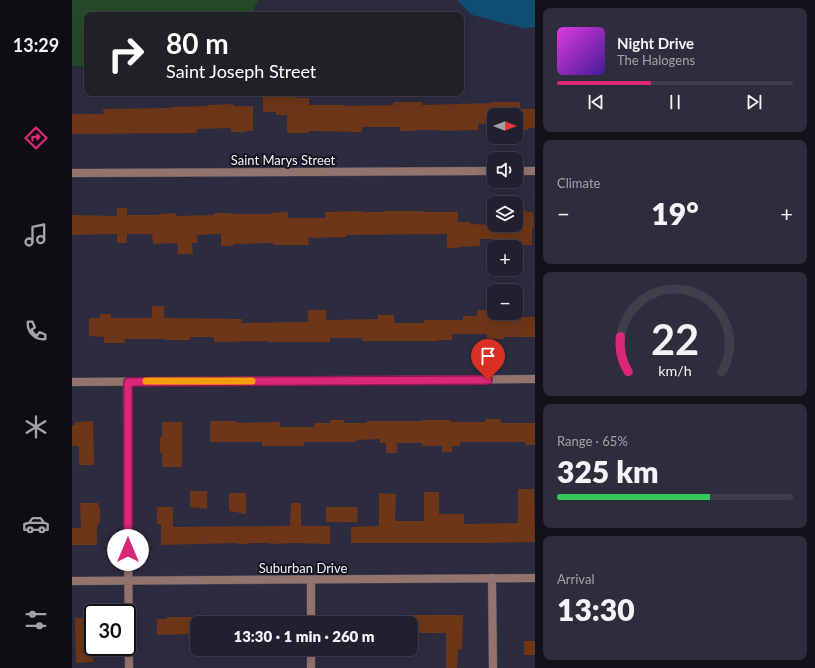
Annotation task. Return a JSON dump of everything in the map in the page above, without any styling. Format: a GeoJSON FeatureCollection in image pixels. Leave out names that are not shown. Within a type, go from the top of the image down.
{"type":"FeatureCollection","features":[{"type":"Feature","properties":{"kind":"street","name":"Saint Marys Street"},"geometry":{"type":"LineString","coordinates":[[72,173],[487,171]]}},
{"type":"Feature","properties":{"kind":"street"},"geometry":{"type":"LineString","coordinates":[[523,171],[535,171]]}},
{"type":"Feature","properties":{"kind":"street"},"geometry":{"type":"LineString","coordinates":[[72,382],[535,379]]}},
{"type":"Feature","properties":{"kind":"street"},"geometry":{"type":"LineString","coordinates":[[128,382],[129,668]]}},
{"type":"Feature","properties":{"kind":"street"},"geometry":{"type":"LineString","coordinates":[[492,578],[493,668]]}},
{"type":"Feature","properties":{"kind":"street","name":"Suburban Drive"},"geometry":{"type":"LineString","coordinates":[[72,581],[535,578]]}},
{"type":"Feature","properties":{"kind":"street"},"geometry":{"type":"LineString","coordinates":[[311,580],[311,616]]}},
{"type":"Feature","properties":{"kind":"street"},"geometry":{"type":"LineString","coordinates":[[311,656],[311,668]]}},
{"type":"Feature","properties":{"kind":"green space"},"geometry":{"type":"Polygon","coordinates":[[[72,0],[258,0],[252,12],[84,12],[84,66],[72,66],[72,0]]]}},
{"type":"Feature","properties":{"kind":"water"},"geometry":{"type":"Polygon","coordinates":[[[457,0],[535,0],[535,27],[523,28],[472,15],[457,0]]]}},
{"type":"Feature","properties":{"kind":"building"},"geometry":{"type":"Polygon","coordinates":[[[263,96],[297,96],[297,98],[309,98],[309,105],[345,106],[393,105],[393,102],[422,102],[422,105],[520,102],[520,108],[487,108],[487,124],[478,124],[478,130],[400,131],[400,127],[362,127],[362,132],[309,131],[309,133],[287,133],[287,115],[276,115],[276,112],[263,112],[263,96]]]}},
{"type":"Feature","properties":{"kind":"building"},"geometry":{"type":"Polygon","coordinates":[[[233,104],[233,106],[253,106],[253,131],[231,132],[231,128],[197,129],[197,133],[72,134],[72,114],[104,114],[103,109],[170,108],[233,104]]]}},
{"type":"Feature","properties":{"kind":"building"},"geometry":{"type":"Polygon","coordinates":[[[523,109],[535,109],[535,128],[528,128],[528,130],[523,130],[523,109]]]}},
{"type":"Feature","properties":{"kind":"building"},"geometry":{"type":"Polygon","coordinates":[[[117,208],[127,208],[127,215],[159,215],[176,213],[176,216],[214,215],[214,213],[272,214],[288,212],[288,218],[325,218],[325,212],[458,212],[458,222],[487,225],[487,232],[523,232],[523,210],[526,210],[526,212],[533,212],[534,228],[532,228],[532,245],[523,245],[523,240],[480,239],[480,246],[458,248],[447,248],[447,234],[346,235],[346,237],[308,238],[309,245],[273,245],[273,243],[233,244],[233,246],[221,246],[221,234],[197,235],[197,243],[192,243],[193,254],[178,254],[177,243],[153,244],[152,234],[127,234],[127,243],[117,243],[117,234],[72,235],[72,215],[117,216],[117,208]]]}},
{"type":"Feature","properties":{"kind":"building"},"geometry":{"type":"Polygon","coordinates":[[[152,306],[164,306],[164,318],[242,319],[241,323],[308,322],[308,310],[326,310],[326,320],[378,319],[378,315],[394,315],[394,323],[424,323],[423,320],[463,320],[463,316],[477,316],[477,310],[487,310],[487,320],[523,320],[523,317],[535,317],[535,337],[504,337],[504,339],[487,339],[487,334],[452,334],[452,340],[437,341],[362,341],[362,338],[330,338],[330,342],[214,342],[214,337],[190,337],[190,340],[125,339],[125,343],[104,343],[104,337],[89,336],[89,318],[100,318],[100,314],[111,314],[111,318],[152,318],[152,306]]]}},
{"type":"Feature","properties":{"kind":"building"},"geometry":{"type":"Polygon","coordinates":[[[485,419],[501,419],[501,423],[535,423],[535,445],[525,445],[525,442],[460,442],[460,446],[452,446],[452,452],[442,452],[442,446],[422,446],[422,443],[397,443],[397,453],[386,453],[386,443],[380,443],[380,439],[356,440],[356,442],[304,442],[304,446],[262,446],[262,442],[210,442],[210,421],[236,421],[236,423],[280,422],[280,427],[314,427],[314,423],[330,423],[330,420],[344,420],[344,423],[367,423],[367,421],[421,420],[485,422],[485,419]]]}},
{"type":"Feature","properties":{"kind":"building"},"geometry":{"type":"Polygon","coordinates":[[[93,421],[94,465],[79,465],[79,446],[72,446],[72,426],[75,425],[75,422],[93,421]]]}},
{"type":"Feature","properties":{"kind":"building"},"geometry":{"type":"Polygon","coordinates":[[[162,422],[182,422],[182,467],[162,467],[160,437],[162,437],[162,422]]]}},
{"type":"Feature","properties":{"kind":"building"},"geometry":{"type":"Polygon","coordinates":[[[518,489],[534,489],[535,542],[351,543],[351,527],[379,526],[379,493],[396,494],[395,521],[424,521],[424,492],[439,492],[439,514],[464,514],[464,524],[518,523],[518,489]]]}},
{"type":"Feature","properties":{"kind":"building"},"geometry":{"type":"Polygon","coordinates":[[[190,491],[207,491],[207,509],[190,507],[190,491]]]}},
{"type":"Feature","properties":{"kind":"building"},"geometry":{"type":"Polygon","coordinates":[[[229,493],[246,493],[246,514],[229,511],[229,493]]]}},
{"type":"Feature","properties":{"kind":"building"},"geometry":{"type":"Polygon","coordinates":[[[80,503],[98,503],[100,510],[100,522],[99,525],[97,525],[97,545],[72,545],[72,528],[81,528],[80,503]]]}},
{"type":"Feature","properties":{"kind":"building"},"geometry":{"type":"Polygon","coordinates":[[[291,503],[301,503],[301,526],[330,526],[330,544],[238,543],[161,545],[161,524],[157,524],[157,507],[173,507],[173,527],[290,526],[291,503]]]}},
{"type":"Feature","properties":{"kind":"building"},"geometry":{"type":"Polygon","coordinates":[[[326,507],[358,507],[357,522],[326,522],[326,507]]]}},
{"type":"Feature","properties":{"kind":"building"},"geometry":{"type":"Polygon","coordinates":[[[463,615],[462,649],[458,649],[457,668],[446,668],[446,633],[418,633],[418,616],[411,616],[463,615]]]}},
{"type":"Feature","properties":{"kind":"building"},"geometry":{"type":"Polygon","coordinates":[[[167,617],[190,617],[190,634],[157,635],[157,619],[167,619],[167,617]]]}},
{"type":"Feature","properties":{"kind":"building"},"geometry":{"type":"Polygon","coordinates":[[[75,618],[84,618],[84,656],[93,656],[93,662],[76,663],[75,618]]]}},
{"type":"Feature","properties":{"kind":"building"},"geometry":{"type":"Polygon","coordinates":[[[524,641],[535,641],[535,655],[524,655],[524,641]]]}},
{"type":"Feature","properties":{"kind":"slow traffic"},"geometry":{"type":"LineString","coordinates":[[146,381],[252,381]]}},
{"type":"Feature","properties":{"kind":"route"},"geometry":{"type":"LineString","coordinates":[[128,550],[128,382],[488,380]]}}]}
